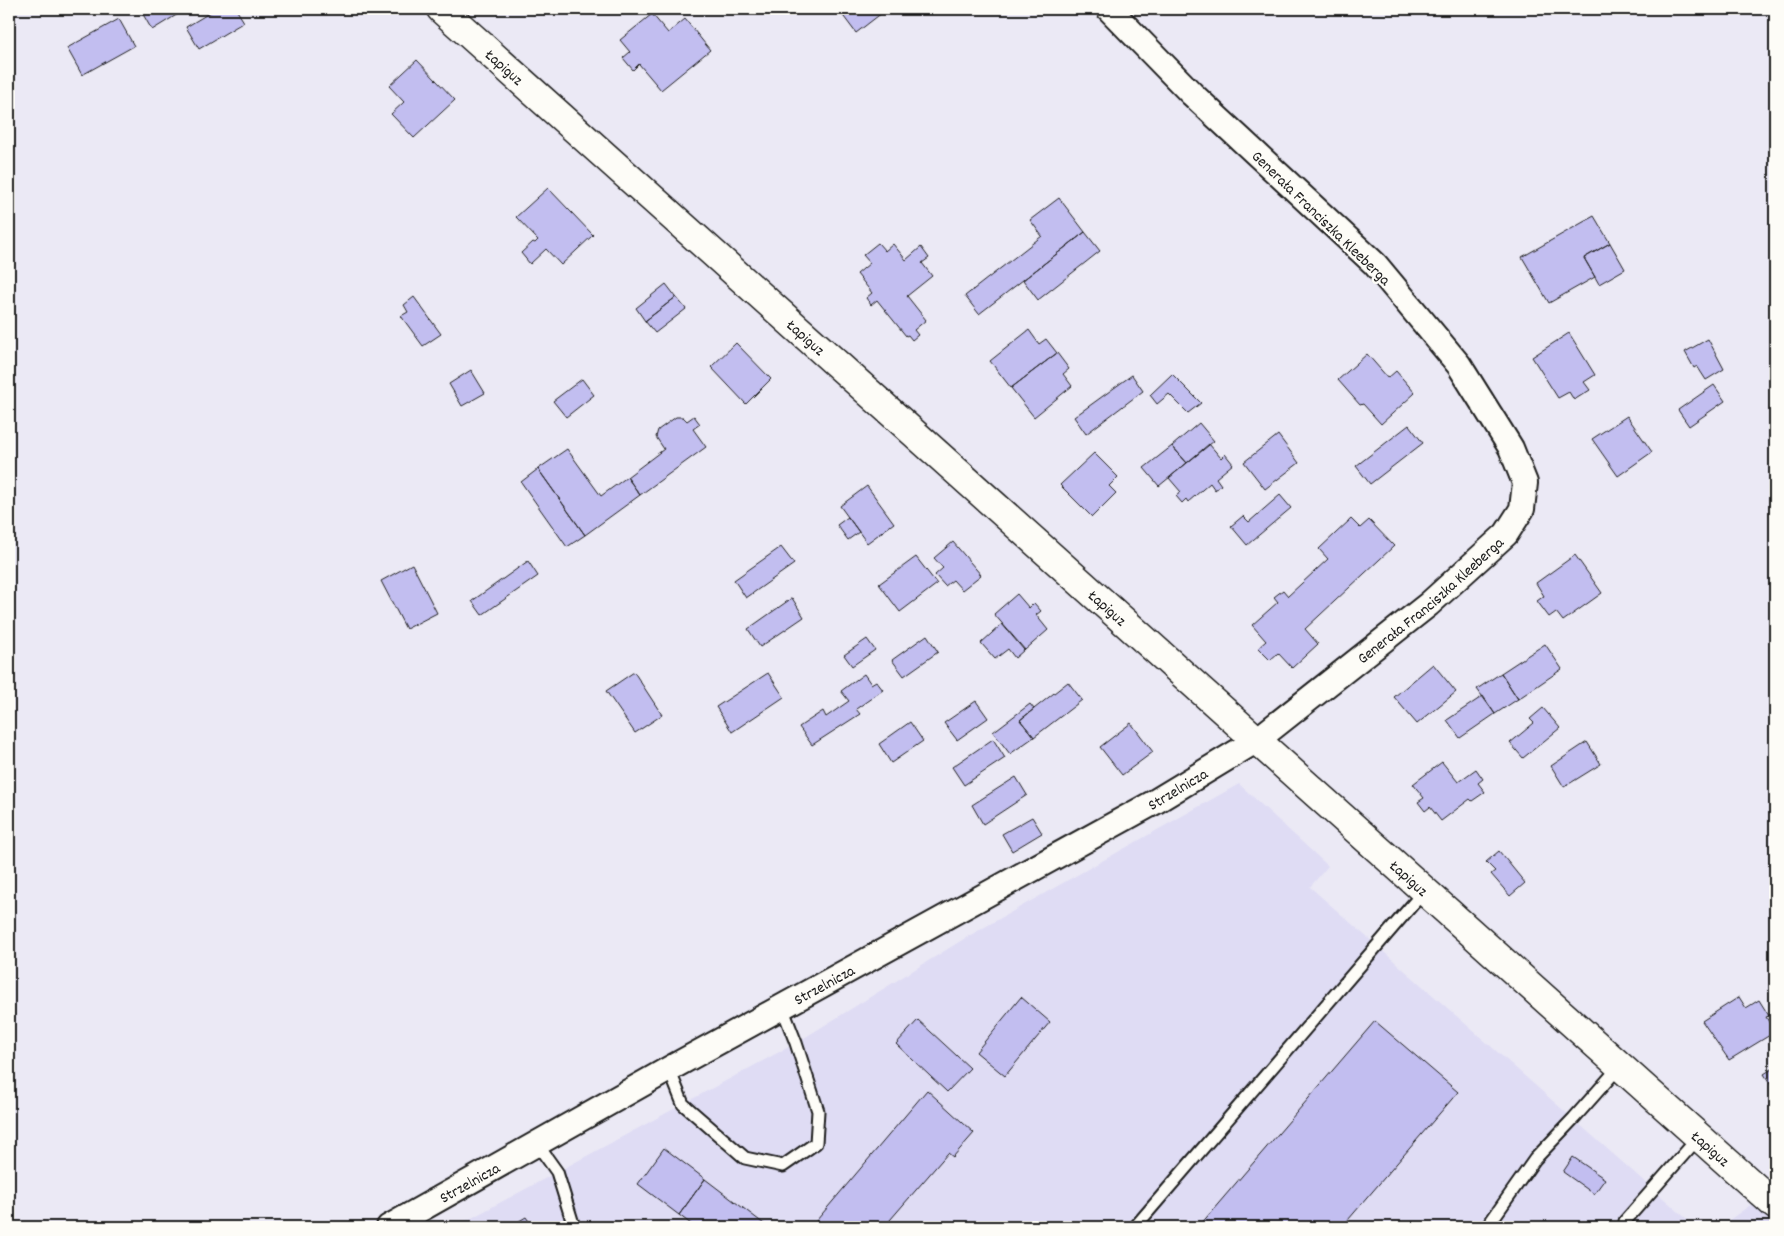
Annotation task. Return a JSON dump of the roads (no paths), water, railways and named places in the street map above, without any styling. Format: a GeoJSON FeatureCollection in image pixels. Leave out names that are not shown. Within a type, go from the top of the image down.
{"type":"FeatureCollection","features":[{"type":"Feature","properties":{"kind":"main road","name":"Łapiguz"},"geometry":{"type":"LineString","coordinates":[[441,9],[1775,1205]]}},
{"type":"Feature","properties":{"kind":"street","name":"Generała Franciszka Kleeberga"},"geometry":{"type":"LineString","coordinates":[[1109,9],[1192,94],[1374,264],[1459,365],[1512,448],[1525,483],[1522,510],[1506,534],[1429,604],[1257,740]]}},
{"type":"Feature","properties":{"kind":"street","name":"Strzelnicza"},"geometry":{"type":"LineString","coordinates":[[389,1227],[418,1220],[537,1144],[668,1069],[1154,802],[1257,740]]}},
{"type":"Feature","properties":{"kind":"lane"},"geometry":{"type":"LineString","coordinates":[[1135,1227],[1425,890]]}},
{"type":"Feature","properties":{"kind":"lane"},"geometry":{"type":"LineString","coordinates":[[668,1069],[683,1104],[745,1158],[783,1166],[816,1143],[818,1111],[782,1007]]}},
{"type":"Feature","properties":{"kind":"lane"},"geometry":{"type":"LineString","coordinates":[[1486,1227],[1535,1159],[1620,1066]]}},
{"type":"Feature","properties":{"kind":"lane"},"geometry":{"type":"LineString","coordinates":[[1626,1227],[1625,1221],[1699,1137]]}},
{"type":"Feature","properties":{"kind":"lane"},"geometry":{"type":"LineString","coordinates":[[537,1144],[557,1172],[574,1227]]}}]}
